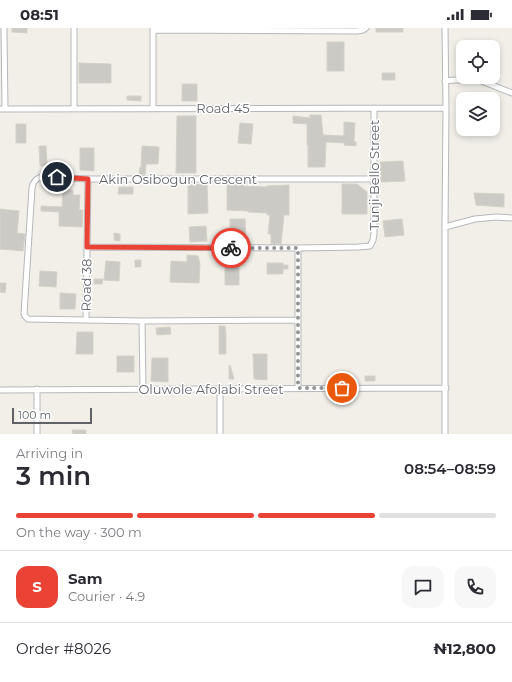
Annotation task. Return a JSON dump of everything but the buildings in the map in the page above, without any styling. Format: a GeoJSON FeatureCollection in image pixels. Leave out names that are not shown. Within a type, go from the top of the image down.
{"type":"FeatureCollection","features":[{"type":"Feature","properties":{"kind":"street"},"geometry":{"type":"LineString","coordinates":[[2,109],[4,28]]}},
{"type":"Feature","properties":{"kind":"street"},"geometry":{"type":"LineString","coordinates":[[74,28],[74,108]]}},
{"type":"Feature","properties":{"kind":"street"},"geometry":{"type":"LineString","coordinates":[[153,108],[153,29],[357,32],[366,28]]}},
{"type":"Feature","properties":{"kind":"street"},"geometry":{"type":"LineString","coordinates":[[445,28],[445,434]]}},
{"type":"Feature","properties":{"kind":"street"},"geometry":{"type":"LineString","coordinates":[[446,81],[479,80],[512,93]]}},
{"type":"Feature","properties":{"kind":"street","name":"Tunji Bello Street"},"geometry":{"type":"LineString","coordinates":[[87,247],[298,248],[367,246],[371,244],[374,234],[374,108]]}},
{"type":"Feature","properties":{"kind":"street","name":"Road 45"},"geometry":{"type":"LineString","coordinates":[[2,109],[446,108]]}},
{"type":"Feature","properties":{"kind":"street","name":"Akin Osibogun Crescent"},"geometry":{"type":"LineString","coordinates":[[298,320],[142,321],[30,320],[26,318],[24,314],[33,183],[37,178],[41,177],[88,179],[373,179]]}},
{"type":"Feature","properties":{"kind":"street","name":"Road 38"},"geometry":{"type":"LineString","coordinates":[[86,320],[88,179]]}},
{"type":"Feature","properties":{"kind":"street"},"geometry":{"type":"LineString","coordinates":[[444,227],[474,219],[496,217],[512,218]]}},
{"type":"Feature","properties":{"kind":"street"},"geometry":{"type":"LineString","coordinates":[[298,248],[298,388]]}},
{"type":"Feature","properties":{"kind":"street"},"geometry":{"type":"LineString","coordinates":[[142,321],[143,389]]}},
{"type":"Feature","properties":{"kind":"street","name":"Oluwole Afolabi Street"},"geometry":{"type":"LineString","coordinates":[[0,390],[446,388]]}},
{"type":"Feature","properties":{"kind":"street"},"geometry":{"type":"LineString","coordinates":[[37,389],[37,434]]}},
{"type":"Feature","properties":{"kind":"street"},"geometry":{"type":"LineString","coordinates":[[220,389],[220,434]]}},
{"type":"Feature","properties":{"kind":"way so far"},"geometry":{"type":"LineString","coordinates":[[231,248],[298,248],[298,388],[342,388]]}},
{"type":"Feature","properties":{"kind":"route"},"geometry":{"type":"LineString","coordinates":[[57,177],[88,179],[87,247],[231,248]]}}]}
